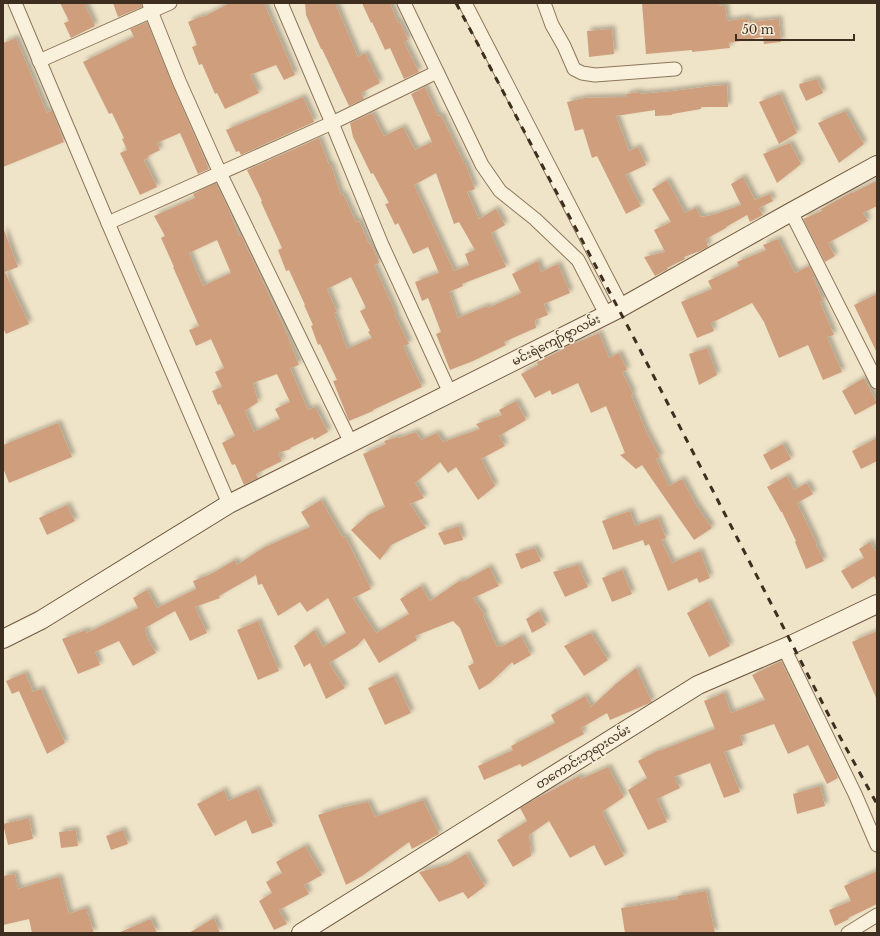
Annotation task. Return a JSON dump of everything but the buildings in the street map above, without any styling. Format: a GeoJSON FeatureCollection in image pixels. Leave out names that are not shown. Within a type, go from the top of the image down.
{"type":"FeatureCollection","features":[{"type":"Feature","properties":{"kind":"street"},"geometry":{"type":"LineString","coordinates":[[15,3],[229,504]]}},
{"type":"Feature","properties":{"kind":"street"},"geometry":{"type":"LineString","coordinates":[[39,61],[150,7],[170,3]]}},
{"type":"Feature","properties":{"kind":"street"},"geometry":{"type":"LineString","coordinates":[[281,3],[382,245],[450,393]]}},
{"type":"Feature","properties":{"kind":"street"},"geometry":{"type":"LineString","coordinates":[[404,3],[482,165],[500,191],[535,220],[578,260],[614,310]]}},
{"type":"Feature","properties":{"kind":"street"},"geometry":{"type":"LineString","coordinates":[[465,3],[614,310]]}},
{"type":"Feature","properties":{"kind":"street"},"geometry":{"type":"LineString","coordinates":[[544,3],[552,24],[574,69],[582,73],[595,75],[675,69]]}},
{"type":"Feature","properties":{"kind":"street"},"geometry":{"type":"LineString","coordinates":[[150,7],[179,81],[220,173],[351,443]]}},
{"type":"Feature","properties":{"kind":"street"},"geometry":{"type":"LineString","coordinates":[[108,223],[332,123],[437,72]]}},
{"type":"Feature","properties":{"kind":"street","name":"မင်းရဲကျော်ဇွာလမ်း"},"geometry":{"type":"LineString","coordinates":[[3,639],[41,620],[229,504],[614,310],[877,165]]}},
{"type":"Feature","properties":{"kind":"street"},"geometry":{"type":"LineString","coordinates":[[791,212],[877,382]]}},
{"type":"Feature","properties":{"kind":"street","name":"တကောင်းဘုရားလမ်း"},"geometry":{"type":"LineString","coordinates":[[301,933],[698,685],[784,648],[877,604]]}},
{"type":"Feature","properties":{"kind":"street"},"geometry":{"type":"LineString","coordinates":[[784,648],[855,794],[877,844]]}},
{"type":"Feature","properties":{"kind":"street"},"geometry":{"type":"LineString","coordinates":[[848,933],[877,915]]}},
{"type":"Feature","properties":{"kind":"railway"},"geometry":{"type":"LineString","coordinates":[[456,3],[635,340],[840,737],[877,804]]}}]}
